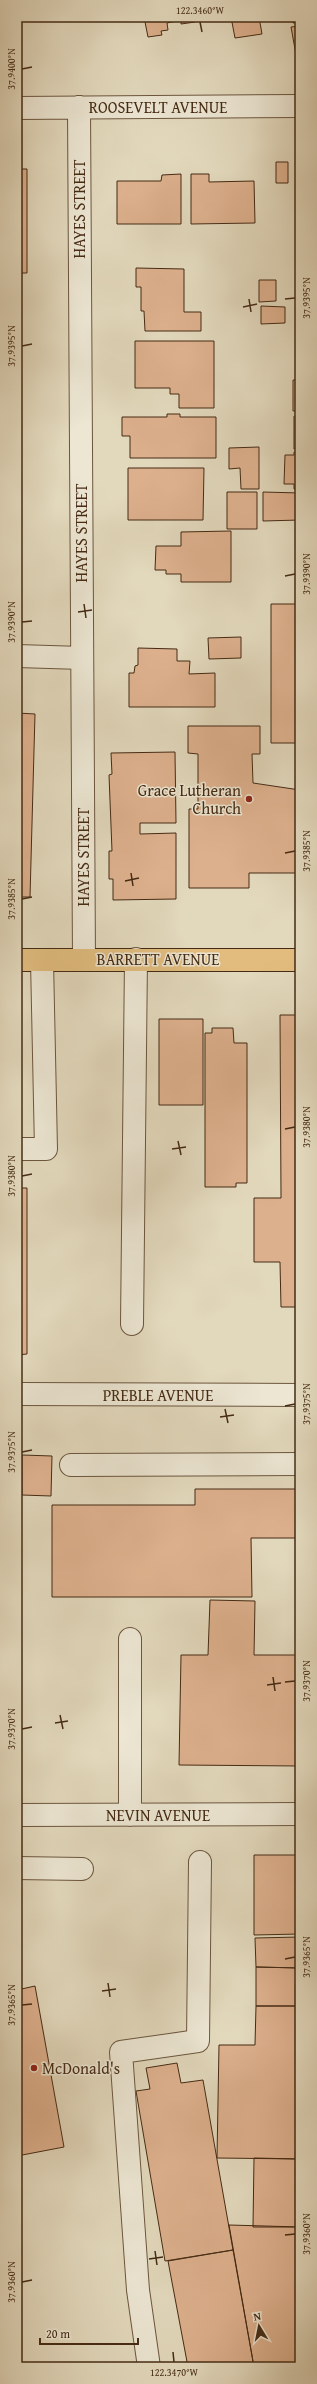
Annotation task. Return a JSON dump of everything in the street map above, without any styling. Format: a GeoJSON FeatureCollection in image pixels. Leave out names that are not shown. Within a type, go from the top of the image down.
{"type":"FeatureCollection","features":[{"type":"Feature","properties":{"kind":"main road","name":"BARRETT AVENUE"},"geometry":{"type":"LineString","coordinates":[[17,960],[300,960]]}},
{"type":"Feature","properties":{"kind":"street","name":"ROOSEVELT AVENUE"},"geometry":{"type":"LineString","coordinates":[[17,108],[300,106]]}},
{"type":"Feature","properties":{"kind":"street","name":"HAYES STREET"},"geometry":{"type":"LineString","coordinates":[[79,107],[84,959]]}},
{"type":"Feature","properties":{"kind":"street"},"geometry":{"type":"LineString","coordinates":[[17,656],[82,658]]}},
{"type":"Feature","properties":{"kind":"street"},"geometry":{"type":"LineString","coordinates":[[132,1324],[136,959]]}},
{"type":"Feature","properties":{"kind":"street"},"geometry":{"type":"LineString","coordinates":[[17,1149],[46,1149],[42,960]]}},
{"type":"Feature","properties":{"kind":"street","name":"PREBLE AVENUE"},"geometry":{"type":"LineString","coordinates":[[17,1394],[300,1395]]}},
{"type":"Feature","properties":{"kind":"street"},"geometry":{"type":"LineString","coordinates":[[71,1464],[300,1464]]}},
{"type":"Feature","properties":{"kind":"street"},"geometry":{"type":"LineString","coordinates":[[130,1639],[130,1815]]}},
{"type":"Feature","properties":{"kind":"street","name":"NEVIN AVENUE"},"geometry":{"type":"LineString","coordinates":[[17,1815],[300,1814]]}},
{"type":"Feature","properties":{"kind":"street"},"geometry":{"type":"LineString","coordinates":[[149,2367],[138,2290],[121,2052],[198,2041],[200,1862]]}},
{"type":"Feature","properties":{"kind":"street"},"geometry":{"type":"LineString","coordinates":[[17,1868],[82,1869]]}},
{"type":"Feature","properties":{"kind":"building"},"geometry":{"type":"Polygon","coordinates":[[[17,17],[21,33],[17,34],[17,17]]]}},
{"type":"Feature","properties":{"kind":"building"},"geometry":{"type":"Polygon","coordinates":[[[144,17],[194,17],[195,22],[181,24],[181,20],[167,23],[168,30],[161,31],[162,35],[148,37],[144,17]]]}},
{"type":"Feature","properties":{"kind":"building"},"geometry":{"type":"Polygon","coordinates":[[[231,17],[259,17],[262,34],[235,38],[231,17]]]}},
{"type":"Feature","properties":{"kind":"building"},"geometry":{"type":"Polygon","coordinates":[[[291,17],[300,17],[300,22],[293,23],[291,17]]]}},
{"type":"Feature","properties":{"kind":"building"},"geometry":{"type":"Polygon","coordinates":[[[300,26],[300,60],[297,60],[291,27],[300,26]]]}},
{"type":"Feature","properties":{"kind":"building"},"geometry":{"type":"Polygon","coordinates":[[[276,162],[288,162],[288,183],[276,183],[276,162]]]}},
{"type":"Feature","properties":{"kind":"building"},"geometry":{"type":"Polygon","coordinates":[[[17,169],[27,169],[27,273],[17,273],[17,169]]]}},
{"type":"Feature","properties":{"kind":"building"},"geometry":{"type":"Polygon","coordinates":[[[181,174],[181,224],[117,224],[117,181],[161,181],[162,175],[181,174]]]}},
{"type":"Feature","properties":{"kind":"building"},"geometry":{"type":"Polygon","coordinates":[[[191,174],[209,174],[209,182],[254,181],[255,223],[191,224],[191,174]]]}},
{"type":"Feature","properties":{"kind":"building"},"geometry":{"type":"Polygon","coordinates":[[[136,268],[184,269],[184,312],[201,312],[201,331],[145,331],[144,311],[141,311],[141,287],[136,287],[136,268]]]}},
{"type":"Feature","properties":{"kind":"building"},"geometry":{"type":"Polygon","coordinates":[[[259,280],[276,280],[276,301],[259,302],[259,280]]]}},
{"type":"Feature","properties":{"kind":"building"},"geometry":{"type":"Polygon","coordinates":[[[261,306],[285,307],[285,323],[261,324],[261,306]]]}},
{"type":"Feature","properties":{"kind":"building"},"geometry":{"type":"Polygon","coordinates":[[[135,341],[214,341],[214,408],[179,408],[179,394],[170,394],[170,388],[135,388],[135,341]]]}},
{"type":"Feature","properties":{"kind":"building"},"geometry":{"type":"Polygon","coordinates":[[[17,378],[19,378],[19,408],[17,408],[17,378]]]}},
{"type":"Feature","properties":{"kind":"building"},"geometry":{"type":"Polygon","coordinates":[[[293,380],[300,380],[300,411],[293,411],[293,380]]]}},
{"type":"Feature","properties":{"kind":"building"},"geometry":{"type":"Polygon","coordinates":[[[167,414],[180,414],[180,417],[216,417],[216,458],[130,458],[130,436],[122,436],[122,417],[167,417],[167,414]]]}},
{"type":"Feature","properties":{"kind":"building"},"geometry":{"type":"Polygon","coordinates":[[[294,416],[300,416],[300,449],[294,449],[294,416]]]}},
{"type":"Feature","properties":{"kind":"building"},"geometry":{"type":"Polygon","coordinates":[[[259,447],[259,489],[241,489],[240,468],[229,469],[229,448],[259,447]]]}},
{"type":"Feature","properties":{"kind":"building"},"geometry":{"type":"Polygon","coordinates":[[[294,452],[300,452],[300,489],[294,489],[294,484],[284,484],[285,455],[294,455],[294,452]]]}},
{"type":"Feature","properties":{"kind":"building"},"geometry":{"type":"Polygon","coordinates":[[[128,468],[204,468],[203,520],[128,520],[128,468]]]}},
{"type":"Feature","properties":{"kind":"building"},"geometry":{"type":"Polygon","coordinates":[[[227,492],[257,492],[257,529],[227,529],[227,492]]]}},
{"type":"Feature","properties":{"kind":"building"},"geometry":{"type":"Polygon","coordinates":[[[263,492],[300,493],[300,520],[263,521],[263,492]]]}},
{"type":"Feature","properties":{"kind":"building"},"geometry":{"type":"Polygon","coordinates":[[[231,531],[231,582],[181,582],[181,574],[166,574],[166,570],[155,570],[156,546],[181,546],[181,532],[231,531]]]}},
{"type":"Feature","properties":{"kind":"building","name":"Grace Lutheran Church"},"geometry":{"type":"Polygon","coordinates":[[[271,604],[300,604],[300,743],[271,743],[271,604]]]}},
{"type":"Feature","properties":{"kind":"building"},"geometry":{"type":"Polygon","coordinates":[[[241,637],[241,658],[209,659],[208,638],[241,637]]]}},
{"type":"Feature","properties":{"kind":"building"},"geometry":{"type":"Polygon","coordinates":[[[138,648],[177,649],[177,661],[190,661],[189,674],[215,673],[215,707],[129,707],[129,673],[134,673],[135,666],[138,665],[138,648]]]}},
{"type":"Feature","properties":{"kind":"building"},"geometry":{"type":"Polygon","coordinates":[[[17,713],[35,714],[30,897],[17,897],[17,713]]]}},
{"type":"Feature","properties":{"kind":"building","name":"Grace Lutheran Church"},"geometry":{"type":"Polygon","coordinates":[[[188,726],[260,726],[260,754],[252,754],[253,783],[300,790],[300,873],[249,873],[249,888],[189,888],[189,809],[198,809],[198,754],[188,753],[188,726]]]}},
{"type":"Feature","properties":{"kind":"building"},"geometry":{"type":"Polygon","coordinates":[[[175,752],[176,823],[140,823],[140,834],[176,833],[176,899],[113,900],[113,879],[109,879],[109,851],[112,851],[109,775],[112,774],[111,753],[175,752]]]}},
{"type":"Feature","properties":{"kind":"building"},"geometry":{"type":"Polygon","coordinates":[[[280,1015],[300,1015],[300,1307],[281,1307],[280,1262],[254,1262],[254,1198],[281,1198],[280,1015]]]}},
{"type":"Feature","properties":{"kind":"building"},"geometry":{"type":"Polygon","coordinates":[[[159,1019],[203,1019],[203,1105],[159,1105],[159,1019]]]}},
{"type":"Feature","properties":{"kind":"building"},"geometry":{"type":"Polygon","coordinates":[[[212,1028],[233,1028],[234,1043],[247,1043],[247,1183],[236,1183],[236,1187],[205,1187],[205,1033],[212,1033],[212,1028]]]}},
{"type":"Feature","properties":{"kind":"building"},"geometry":{"type":"Polygon","coordinates":[[[17,1188],[27,1188],[27,1354],[17,1355],[17,1188]]]}},
{"type":"Feature","properties":{"kind":"building"},"geometry":{"type":"Polygon","coordinates":[[[22,1455],[52,1456],[51,1496],[22,1495],[22,1455]]]}},
{"type":"Feature","properties":{"kind":"building"},"geometry":{"type":"Polygon","coordinates":[[[195,1489],[300,1489],[300,1538],[251,1538],[252,1597],[52,1597],[52,1505],[195,1505],[195,1489]]]}},
{"type":"Feature","properties":{"kind":"building"},"geometry":{"type":"Polygon","coordinates":[[[210,1600],[255,1601],[254,1655],[300,1655],[300,1766],[179,1765],[181,1655],[208,1655],[210,1600]]]}},
{"type":"Feature","properties":{"kind":"building"},"geometry":{"type":"Polygon","coordinates":[[[254,1855],[300,1855],[300,1934],[254,1935],[254,1855]]]}},
{"type":"Feature","properties":{"kind":"building"},"geometry":{"type":"Polygon","coordinates":[[[300,1937],[300,1968],[256,1967],[255,1938],[300,1937]]]}},
{"type":"Feature","properties":{"kind":"building"},"geometry":{"type":"Polygon","coordinates":[[[256,1967],[300,1968],[300,2006],[256,2006],[256,1967]]]}},
{"type":"Feature","properties":{"kind":"building","name":"McDonald's"},"geometry":{"type":"Polygon","coordinates":[[[35,1986],[64,2147],[17,2156],[17,1990],[35,1986]]]}},
{"type":"Feature","properties":{"kind":"building"},"geometry":{"type":"Polygon","coordinates":[[[256,2006],[300,2006],[300,2159],[217,2158],[219,2045],[255,2045],[256,2006]]]}},
{"type":"Feature","properties":{"kind":"building"},"geometry":{"type":"Polygon","coordinates":[[[177,2063],[181,2083],[203,2080],[233,2250],[165,2261],[136,2091],[150,2089],[146,2068],[177,2063]]]}},
{"type":"Feature","properties":{"kind":"building"},"geometry":{"type":"Polygon","coordinates":[[[254,2158],[300,2159],[300,2227],[253,2227],[254,2158]]]}},
{"type":"Feature","properties":{"kind":"building"},"geometry":{"type":"Polygon","coordinates":[[[229,2225],[300,2227],[300,2367],[254,2367],[229,2225]]]}},
{"type":"Feature","properties":{"kind":"building"},"geometry":{"type":"Polygon","coordinates":[[[233,2250],[254,2367],[188,2367],[168,2261],[233,2250]]]}},
{"type":"Feature","properties":{"kind":"place","name":"Grace Lutheran Church"},"geometry":{"type":"Point","coordinates":[249,799]}},
{"type":"Feature","properties":{"kind":"place","name":"McDonald's"},"geometry":{"type":"Point","coordinates":[34,2068]}}]}
